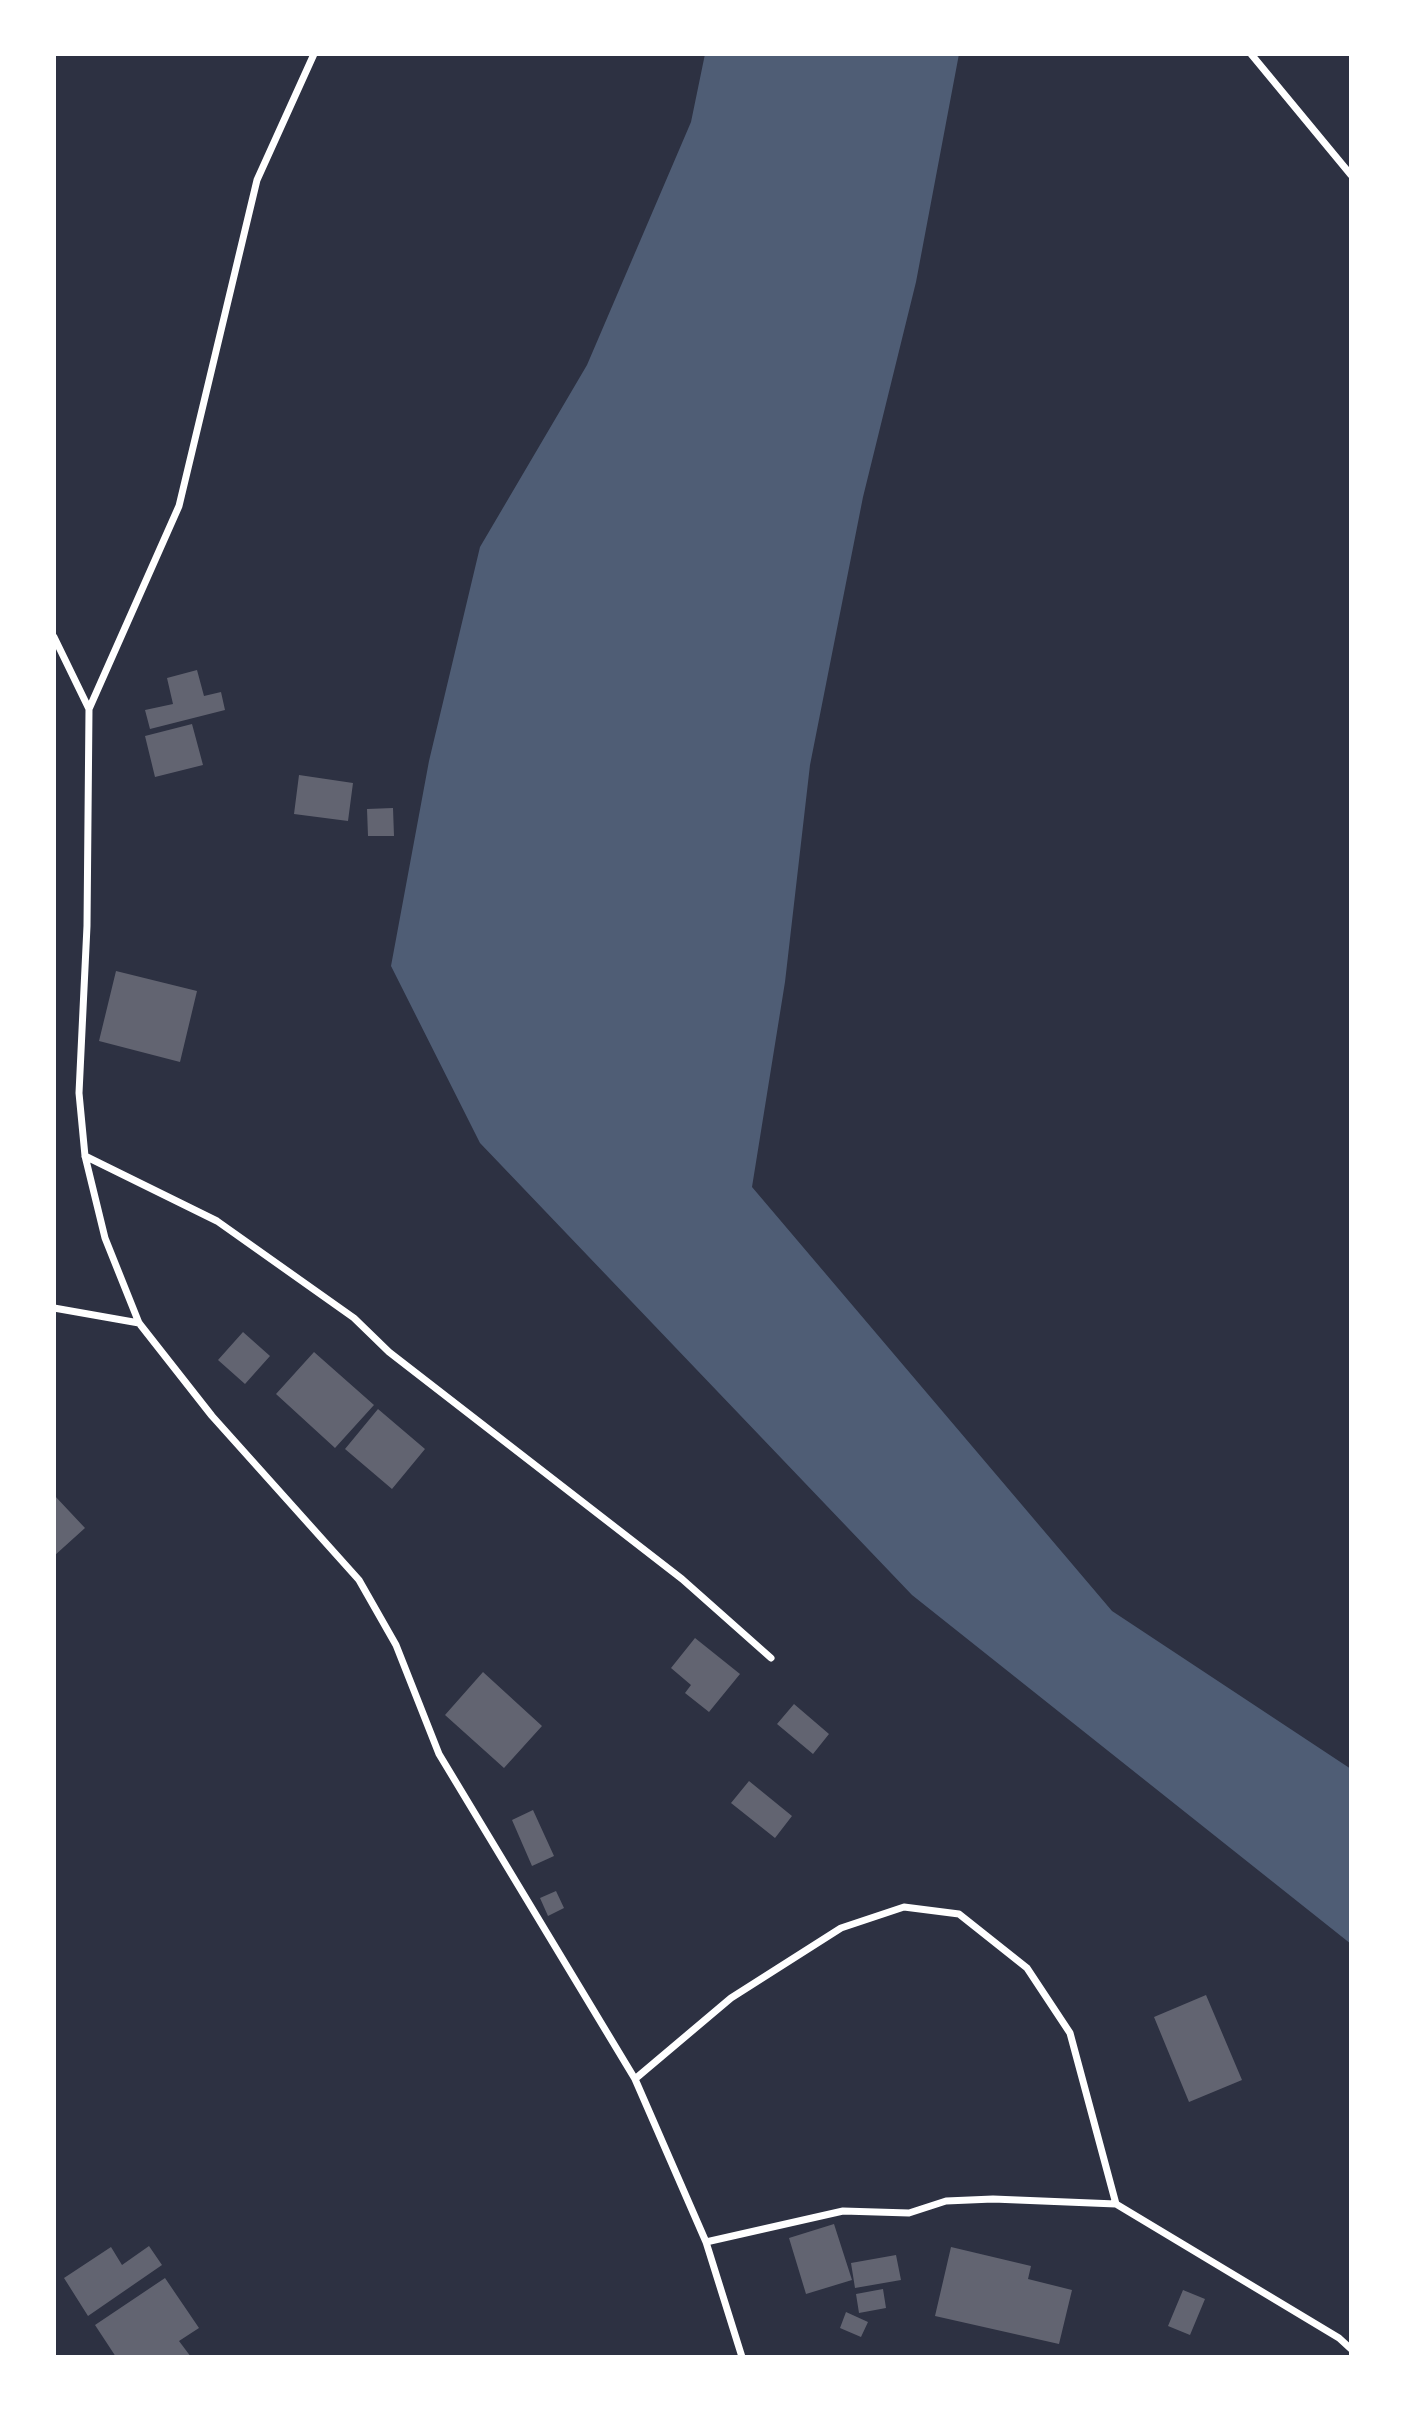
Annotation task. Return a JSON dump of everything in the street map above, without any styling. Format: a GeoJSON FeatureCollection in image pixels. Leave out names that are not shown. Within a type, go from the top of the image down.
{"type":"FeatureCollection","features":[{"type":"Feature","properties":{"kind":"street"},"geometry":{"type":"LineString","coordinates":[[314,54],[257,180],[178,506],[89,709],[87,926],[79,1093],[85,1156],[105,1238],[139,1323],[212,1416],[359,1580],[396,1645],[439,1754],[635,2079],[706,2242],[742,2357]]}},
{"type":"Feature","properties":{"kind":"street"},"geometry":{"type":"LineString","coordinates":[[1251,54],[1351,175]]}},
{"type":"Feature","properties":{"kind":"street"},"geometry":{"type":"LineString","coordinates":[[54,637],[89,709]]}},
{"type":"Feature","properties":{"kind":"street"},"geometry":{"type":"LineString","coordinates":[[85,1156],[217,1221],[313,1287],[354,1318],[389,1352],[682,1579],[771,1658]]}},
{"type":"Feature","properties":{"kind":"street"},"geometry":{"type":"LineString","coordinates":[[54,1308],[139,1323]]}},
{"type":"Feature","properties":{"kind":"street"},"geometry":{"type":"LineString","coordinates":[[635,2079],[731,1998],[841,1928],[904,1907],[959,1914],[1027,1968],[1070,2033],[1116,2204]]}},
{"type":"Feature","properties":{"kind":"street"},"geometry":{"type":"LineString","coordinates":[[706,2242],[843,2211],[909,2213],[946,2202],[993,2199],[1116,2204],[1339,2338],[1351,2349]]}},
{"type":"Feature","properties":{"kind":"water"},"geometry":{"type":"Polygon","coordinates":[[[705,54],[959,54],[916,282],[863,497],[810,765],[785,982],[752,1187],[1112,1611],[1351,1769],[1351,1944],[912,1595],[480,1143],[391,966],[429,761],[480,547],[587,365],[691,122],[705,54]]]}},
{"type":"Feature","properties":{"kind":"building"},"geometry":{"type":"Polygon","coordinates":[[[197,670],[204,696],[221,692],[225,710],[150,729],[145,710],[173,704],[167,678],[197,670]]]}},
{"type":"Feature","properties":{"kind":"building"},"geometry":{"type":"Polygon","coordinates":[[[192,724],[203,765],[155,777],[145,736],[192,724]]]}},
{"type":"Feature","properties":{"kind":"building"},"geometry":{"type":"Polygon","coordinates":[[[299,775],[353,783],[348,821],[294,814],[299,775]]]}},
{"type":"Feature","properties":{"kind":"building"},"geometry":{"type":"Polygon","coordinates":[[[393,808],[394,836],[368,836],[367,809],[393,808]]]}},
{"type":"Feature","properties":{"kind":"building"},"geometry":{"type":"Polygon","coordinates":[[[116,971],[197,991],[180,1062],[99,1041],[116,971]]]}},
{"type":"Feature","properties":{"kind":"building"},"geometry":{"type":"Polygon","coordinates":[[[243,1332],[270,1356],[245,1384],[218,1360],[243,1332]]]}},
{"type":"Feature","properties":{"kind":"building"},"geometry":{"type":"Polygon","coordinates":[[[314,1352],[374,1405],[335,1448],[276,1394],[314,1352]]]}},
{"type":"Feature","properties":{"kind":"building"},"geometry":{"type":"Polygon","coordinates":[[[378,1409],[425,1449],[392,1489],[345,1449],[378,1409]]]}},
{"type":"Feature","properties":{"kind":"building"},"geometry":{"type":"Polygon","coordinates":[[[54,1495],[85,1528],[54,1556],[54,1495]]]}},
{"type":"Feature","properties":{"kind":"building"},"geometry":{"type":"Polygon","coordinates":[[[695,1638],[740,1674],[709,1712],[685,1693],[691,1685],[671,1668],[695,1638]]]}},
{"type":"Feature","properties":{"kind":"building"},"geometry":{"type":"Polygon","coordinates":[[[483,1672],[542,1726],[504,1768],[445,1715],[483,1672]]]}},
{"type":"Feature","properties":{"kind":"building"},"geometry":{"type":"Polygon","coordinates":[[[794,1704],[829,1734],[813,1754],[777,1724],[794,1704]]]}},
{"type":"Feature","properties":{"kind":"building"},"geometry":{"type":"Polygon","coordinates":[[[749,1781],[792,1816],[775,1838],[731,1803],[749,1781]]]}},
{"type":"Feature","properties":{"kind":"building"},"geometry":{"type":"Polygon","coordinates":[[[533,1810],[554,1856],[532,1866],[512,1820],[533,1810]]]}},
{"type":"Feature","properties":{"kind":"building"},"geometry":{"type":"Polygon","coordinates":[[[556,1891],[564,1908],[548,1916],[540,1898],[556,1891]]]}},
{"type":"Feature","properties":{"kind":"building"},"geometry":{"type":"Polygon","coordinates":[[[1206,1995],[1242,2080],[1189,2102],[1154,2017],[1206,1995]]]}},
{"type":"Feature","properties":{"kind":"building"},"geometry":{"type":"Polygon","coordinates":[[[834,2224],[852,2280],[806,2294],[789,2238],[834,2224]]]}},
{"type":"Feature","properties":{"kind":"building"},"geometry":{"type":"Polygon","coordinates":[[[149,2246],[162,2265],[88,2316],[64,2278],[111,2247],[122,2265],[149,2246]]]}},
{"type":"Feature","properties":{"kind":"building"},"geometry":{"type":"Polygon","coordinates":[[[951,2247],[1031,2266],[1028,2279],[1072,2290],[1059,2344],[935,2316],[951,2247]]]}},
{"type":"Feature","properties":{"kind":"building"},"geometry":{"type":"Polygon","coordinates":[[[896,2255],[901,2280],[855,2288],[851,2263],[896,2255]]]}},
{"type":"Feature","properties":{"kind":"building"},"geometry":{"type":"Polygon","coordinates":[[[165,2278],[199,2328],[179,2341],[191,2357],[116,2357],[95,2325],[165,2278]]]}},
{"type":"Feature","properties":{"kind":"building"},"geometry":{"type":"Polygon","coordinates":[[[883,2289],[886,2308],[859,2313],[856,2294],[883,2289]]]}},
{"type":"Feature","properties":{"kind":"building"},"geometry":{"type":"Polygon","coordinates":[[[1183,2290],[1205,2299],[1190,2335],[1168,2326],[1183,2290]]]}},
{"type":"Feature","properties":{"kind":"building"},"geometry":{"type":"Polygon","coordinates":[[[846,2312],[868,2322],[861,2337],[840,2328],[846,2312]]]}}]}
